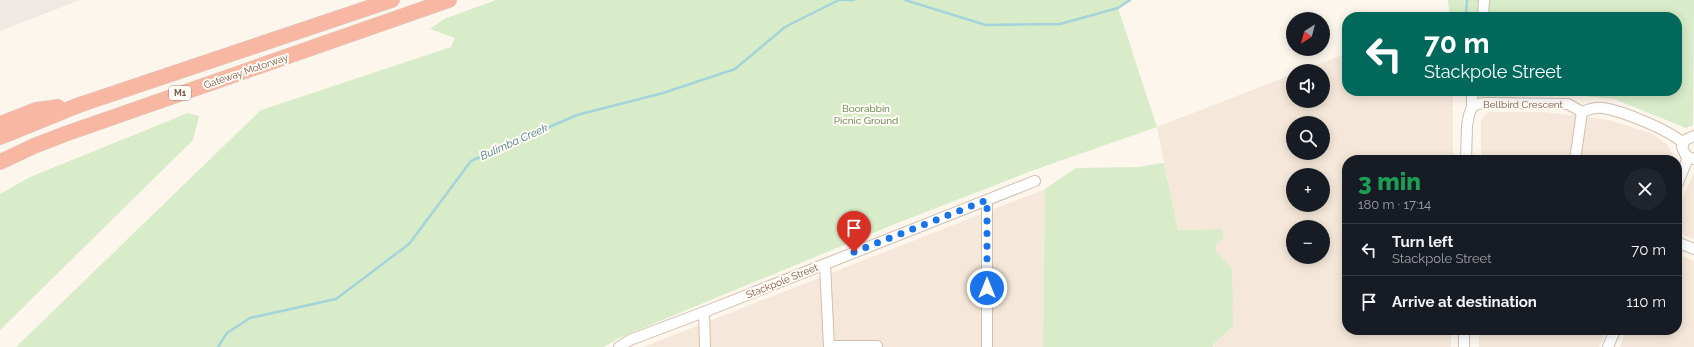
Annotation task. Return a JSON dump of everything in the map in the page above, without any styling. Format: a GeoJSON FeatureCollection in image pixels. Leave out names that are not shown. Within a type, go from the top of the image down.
{"type":"FeatureCollection","features":[{"type":"Feature","properties":{"kind":"highway","name":"Gateway Motorway"},"geometry":{"type":"LineString","coordinates":[[0,137],[79,105],[392,0]]}},
{"type":"Feature","properties":{"kind":"highway","name":"Gateway Motorway"},"geometry":{"type":"LineString","coordinates":[[0,162],[34,146],[72,131],[449,0]]}},
{"type":"Feature","properties":{"kind":"highway"},"geometry":{"type":"LineString","coordinates":[[0,124],[36,110],[79,105]]}},
{"type":"Feature","properties":{"kind":"street"},"geometry":{"type":"LineString","coordinates":[[1483,12],[1484,0]]}},
{"type":"Feature","properties":{"kind":"street"},"geometry":{"type":"LineString","coordinates":[[1466,155],[1467,126],[1472,107],[1472,96]]}},
{"type":"Feature","properties":{"kind":"street","name":"Bellbird Crescent"},"geometry":{"type":"LineString","coordinates":[[1472,107],[1478,104],[1486,103],[1568,104],[1582,112]]}},
{"type":"Feature","properties":{"kind":"street"},"geometry":{"type":"LineString","coordinates":[[1576,155],[1582,112],[1592,108],[1604,108],[1640,120],[1675,136],[1683,143],[1684,153],[1691,159],[1682,176]]}},
{"type":"Feature","properties":{"kind":"street"},"geometry":{"type":"LineString","coordinates":[[1683,143],[1688,138],[1694,136]]}},
{"type":"Feature","properties":{"kind":"street","name":"Stackpole Street"},"geometry":{"type":"LineString","coordinates":[[619,347],[630,340],[1035,181]]}},
{"type":"Feature","properties":{"kind":"street"},"geometry":{"type":"LineString","coordinates":[[987,200],[987,347]]}},
{"type":"Feature","properties":{"kind":"street"},"geometry":{"type":"LineString","coordinates":[[1682,244],[1694,249]]}},
{"type":"Feature","properties":{"kind":"street"},"geometry":{"type":"LineString","coordinates":[[825,264],[829,346],[876,346]]}},
{"type":"Feature","properties":{"kind":"street"},"geometry":{"type":"LineString","coordinates":[[704,312],[704,347]]}},
{"type":"Feature","properties":{"kind":"street"},"geometry":{"type":"LineString","coordinates":[[1464,335],[1464,347]]}},
{"type":"Feature","properties":{"kind":"street"},"geometry":{"type":"LineString","coordinates":[[1608,347],[1613,335]]}},
{"type":"Feature","properties":{"kind":"shaded area"},"geometry":{"type":"Polygon","coordinates":[[[0,0],[80,0],[0,31],[0,0]]]}},
{"type":"Feature","properties":{"kind":"shaded area"},"geometry":{"type":"Polygon","coordinates":[[[1342,55],[1342,96],[1453,96],[1453,155],[1342,155],[1342,335],[1451,335],[1451,347],[1213,347],[1232,268],[1216,253],[1216,245],[1224,237],[1222,229],[1178,230],[1157,127],[1286,77],[1286,108],[1330,108],[1330,64],[1319,64],[1342,55]]]}},
{"type":"Feature","properties":{"kind":"shaded area"},"geometry":{"type":"Polygon","coordinates":[[[1488,112],[1545,112],[1609,120],[1653,134],[1667,144],[1673,155],[1481,155],[1481,120],[1488,112]]]}},
{"type":"Feature","properties":{"kind":"shaded area"},"geometry":{"type":"Polygon","coordinates":[[[1694,172],[1694,239],[1682,234],[1682,200],[1694,172]]]}},
{"type":"Feature","properties":{"kind":"shaded area"},"geometry":{"type":"Polygon","coordinates":[[[1045,189],[1043,347],[643,347],[1045,189]]]}},
{"type":"Feature","properties":{"kind":"shaded area"},"geometry":{"type":"Polygon","coordinates":[[[1682,256],[1694,261],[1694,347],[1620,347],[1624,335],[1682,335],[1682,256]]]}},
{"type":"Feature","properties":{"kind":"shaded area"},"geometry":{"type":"Polygon","coordinates":[[[1479,335],[1604,335],[1599,347],[1479,347],[1479,335]]]}},
{"type":"Feature","properties":{"kind":"green space","name":"Boorabbin Picnic Ground"},"geometry":{"type":"Polygon","coordinates":[[[496,0],[1130,0],[1118,8],[1157,127],[1034,170],[895,224],[619,338],[604,347],[16,347],[261,110],[451,47],[455,38],[430,29],[444,19],[496,0]]]}},
{"type":"Feature","properties":{"kind":"green space"},"geometry":{"type":"Polygon","coordinates":[[[1448,0],[1694,0],[1693,125],[1686,128],[1614,99],[1583,96],[1682,96],[1682,12],[1449,12],[1448,0]]]}},
{"type":"Feature","properties":{"kind":"green space"},"geometry":{"type":"Polygon","coordinates":[[[1471,96],[1522,96],[1471,97],[1471,96]]]}},
{"type":"Feature","properties":{"kind":"green space"},"geometry":{"type":"Polygon","coordinates":[[[188,113],[199,116],[193,140],[0,330],[0,194],[30,177],[188,113]]]}},
{"type":"Feature","properties":{"kind":"green space"},"geometry":{"type":"Polygon","coordinates":[[[1164,163],[1178,230],[1222,229],[1224,237],[1216,245],[1216,252],[1232,268],[1233,326],[1213,344],[1213,347],[1043,347],[1045,189],[1076,168],[1138,167],[1164,163]]]}},
{"type":"Feature","properties":{"kind":"waterway","name":"Bulimba Creek"},"geometry":{"type":"LineString","coordinates":[[218,347],[227,333],[250,318],[336,299],[409,244],[471,161],[577,115],[663,93],[735,69],[785,27],[839,0],[854,0]]}},
{"type":"Feature","properties":{"kind":"waterway","name":"Bulimba Creek"},"geometry":{"type":"LineString","coordinates":[[905,0],[986,25],[1060,24],[1118,8],[1130,0]]}},
{"type":"Feature","properties":{"kind":"waterway"},"geometry":{"type":"LineString","coordinates":[[1466,12],[1467,0]]}},
{"type":"Feature","properties":{"kind":"route"},"geometry":{"type":"LineString","coordinates":[[854,252],[987,200],[987,288]]}}]}
